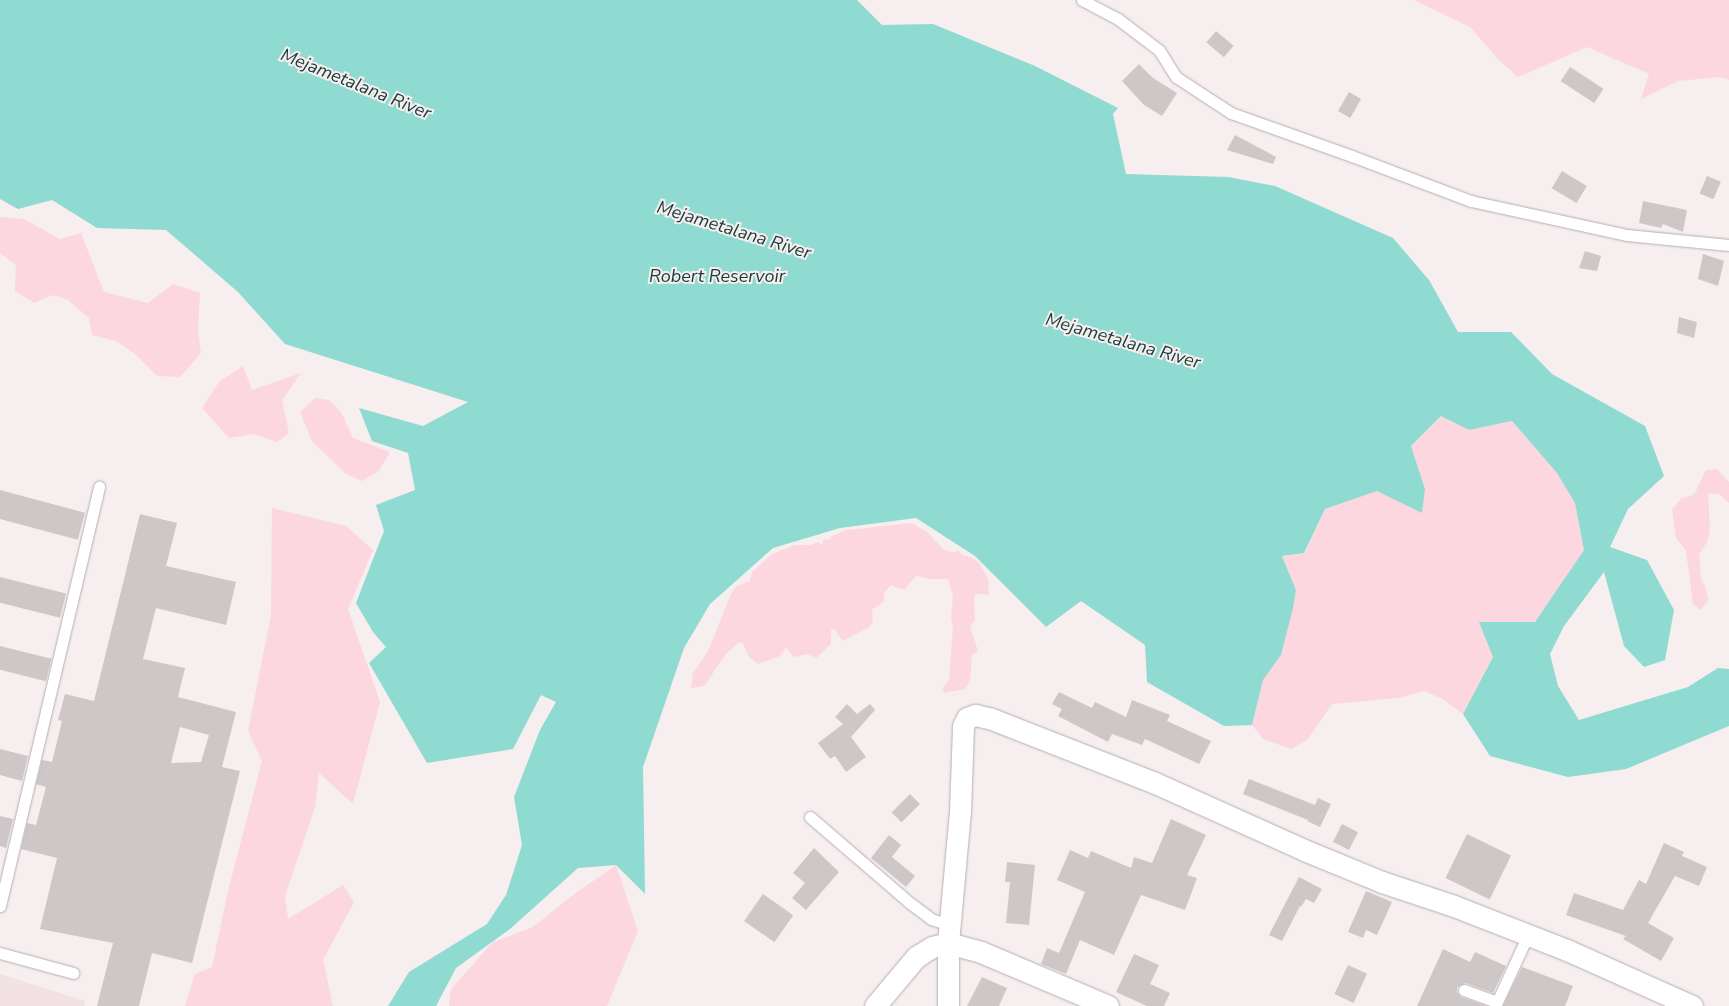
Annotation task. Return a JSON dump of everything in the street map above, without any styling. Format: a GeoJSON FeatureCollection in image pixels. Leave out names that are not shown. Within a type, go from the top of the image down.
{"type":"FeatureCollection","features":[{"type":"Feature","properties":{"kind":"street"},"geometry":{"type":"LineString","coordinates":[[948,1006],[948,934],[960,812],[963,726],[967,718],[975,715],[992,719],[1153,782],[1382,882],[1454,906],[1592,960],[1692,1006]]}},
{"type":"Feature","properties":{"kind":"street"},"geometry":{"type":"LineString","coordinates":[[876,1006],[916,957],[948,934]]}},
{"type":"Feature","properties":{"kind":"street"},"geometry":{"type":"LineString","coordinates":[[948,934],[981,952],[1108,1006]]}},
{"type":"Feature","properties":{"kind":"lane"},"geometry":{"type":"LineString","coordinates":[[1082,0],[1118,19],[1158,50],[1176,77],[1231,114],[1471,201],[1627,235],[1729,245]]}},
{"type":"Feature","properties":{"kind":"lane"},"geometry":{"type":"LineString","coordinates":[[0,906],[99,487]]}},
{"type":"Feature","properties":{"kind":"lane"},"geometry":{"type":"LineString","coordinates":[[810,817],[948,934]]}},
{"type":"Feature","properties":{"kind":"lane"},"geometry":{"type":"LineString","coordinates":[[1464,990],[1497,1002],[1528,935]]}},
{"type":"Feature","properties":{"kind":"lane"},"geometry":{"type":"LineString","coordinates":[[0,952],[73,973]]}},
{"type":"Feature","properties":{"kind":"shaded area"},"geometry":{"type":"Polygon","coordinates":[[[1414,0],[1729,0],[1729,80],[1720,77],[1678,81],[1641,99],[1649,74],[1587,47],[1518,77],[1498,59],[1470,27],[1414,0]]]}},
{"type":"Feature","properties":{"kind":"shaded area"},"geometry":{"type":"Polygon","coordinates":[[[0,217],[24,219],[60,239],[81,233],[104,292],[148,303],[173,284],[200,293],[198,330],[201,353],[180,377],[157,376],[135,354],[116,341],[92,335],[89,318],[68,300],[53,295],[34,303],[15,291],[16,265],[0,253],[0,217]]]}},
{"type":"Feature","properties":{"kind":"shaded area"},"geometry":{"type":"Polygon","coordinates":[[[243,366],[252,390],[301,373],[282,400],[289,433],[277,442],[255,434],[229,438],[202,408],[219,382],[243,366]]]}},
{"type":"Feature","properties":{"kind":"shaded area"},"geometry":{"type":"Polygon","coordinates":[[[315,398],[329,400],[341,412],[353,438],[390,452],[378,472],[362,481],[346,474],[312,441],[300,412],[315,398]]]}},
{"type":"Feature","properties":{"kind":"shaded area"},"geometry":{"type":"Polygon","coordinates":[[[1441,416],[1469,430],[1512,421],[1557,473],[1575,503],[1584,550],[1535,622],[1493,657],[1463,714],[1444,700],[1425,691],[1398,698],[1332,704],[1307,740],[1291,749],[1263,739],[1252,725],[1263,680],[1281,655],[1296,590],[1282,556],[1305,553],[1325,509],[1377,491],[1422,512],[1425,489],[1411,446],[1441,416]]]}},
{"type":"Feature","properties":{"kind":"shaded area"},"geometry":{"type":"Polygon","coordinates":[[[1717,469],[1729,482],[1729,503],[1719,494],[1708,493],[1710,530],[1708,540],[1699,555],[1701,578],[1706,588],[1708,600],[1701,610],[1693,604],[1686,551],[1676,538],[1672,509],[1682,498],[1694,495],[1706,470],[1717,469]]]}},
{"type":"Feature","properties":{"kind":"shaded area"},"geometry":{"type":"Polygon","coordinates":[[[272,508],[346,526],[373,550],[348,609],[380,702],[353,804],[319,773],[315,807],[285,896],[288,919],[343,885],[354,902],[323,960],[333,1006],[185,1006],[195,974],[212,967],[228,891],[262,761],[248,731],[271,615],[272,508]]]}},
{"type":"Feature","properties":{"kind":"shaded area"},"geometry":{"type":"Polygon","coordinates":[[[911,523],[927,532],[943,549],[953,553],[958,550],[962,555],[971,557],[979,563],[988,579],[989,595],[976,594],[974,598],[975,620],[970,626],[978,651],[972,655],[970,681],[965,689],[945,693],[942,689],[949,680],[953,628],[951,618],[953,596],[948,579],[928,579],[917,575],[904,590],[891,585],[884,593],[884,602],[872,609],[873,622],[869,627],[843,641],[834,629],[831,630],[831,644],[816,658],[808,654],[793,657],[786,647],[780,656],[758,664],[749,657],[743,644],[739,642],[726,654],[704,686],[691,688],[693,673],[708,651],[731,594],[737,586],[750,581],[752,572],[772,554],[795,545],[811,545],[818,542],[823,545],[823,539],[829,540],[832,536],[847,530],[911,523]]]}},
{"type":"Feature","properties":{"kind":"shaded area"},"geometry":{"type":"Polygon","coordinates":[[[616,865],[638,931],[607,1006],[449,1006],[451,989],[493,942],[533,927],[573,895],[616,865]]]}},
{"type":"Feature","properties":{"kind":"shaded area"},"geometry":{"type":"Polygon","coordinates":[[[0,974],[85,1001],[84,1006],[0,1006],[0,974]]]}},
{"type":"Feature","properties":{"kind":"water","name":"Robert Reservoir"},"geometry":{"type":"Polygon","coordinates":[[[0,0],[857,0],[882,25],[933,24],[1035,66],[1118,108],[1113,114],[1126,174],[1228,177],[1275,186],[1393,238],[1429,280],[1458,332],[1511,332],[1552,374],[1645,426],[1664,476],[1628,509],[1610,547],[1647,560],[1674,610],[1665,660],[1644,667],[1624,646],[1604,572],[1564,626],[1550,654],[1558,686],[1579,720],[1688,687],[1718,668],[1729,669],[1729,726],[1626,769],[1568,777],[1490,756],[1463,714],[1493,657],[1479,622],[1535,622],[1584,550],[1575,503],[1557,473],[1512,421],[1469,430],[1441,416],[1411,446],[1425,489],[1422,513],[1377,491],[1325,509],[1304,553],[1282,556],[1296,590],[1293,608],[1281,655],[1263,680],[1252,725],[1224,726],[1147,682],[1145,645],[1081,601],[1046,627],[975,556],[916,518],[840,528],[773,548],[710,604],[684,648],[643,767],[645,894],[616,865],[578,868],[510,929],[456,968],[436,1006],[388,1006],[409,972],[487,924],[506,895],[522,845],[514,797],[540,730],[556,702],[541,695],[513,749],[427,763],[369,663],[386,647],[373,632],[356,603],[384,531],[376,505],[415,490],[408,453],[372,441],[359,408],[423,426],[468,402],[285,344],[238,292],[166,230],[97,228],[52,200],[18,209],[0,199],[0,0]]]}},
{"type":"Feature","properties":{"kind":"building"},"geometry":{"type":"Polygon","coordinates":[[[1216,31],[1234,46],[1224,57],[1206,42],[1216,31]]]}},
{"type":"Feature","properties":{"kind":"building"},"geometry":{"type":"Polygon","coordinates":[[[1139,64],[1153,78],[1177,93],[1162,116],[1144,105],[1122,81],[1139,64]]]}},
{"type":"Feature","properties":{"kind":"building"},"geometry":{"type":"Polygon","coordinates":[[[1570,67],[1604,89],[1594,103],[1561,81],[1570,67]]]}},
{"type":"Feature","properties":{"kind":"building"},"geometry":{"type":"Polygon","coordinates":[[[1349,92],[1361,99],[1350,118],[1338,111],[1349,92]]]}},
{"type":"Feature","properties":{"kind":"building"},"geometry":{"type":"Polygon","coordinates":[[[1235,135],[1276,157],[1273,164],[1227,150],[1235,135]]]}},
{"type":"Feature","properties":{"kind":"building"},"geometry":{"type":"Polygon","coordinates":[[[1562,171],[1587,186],[1577,203],[1552,188],[1562,171]]]}},
{"type":"Feature","properties":{"kind":"building"},"geometry":{"type":"Polygon","coordinates":[[[1707,176],[1721,182],[1713,199],[1700,193],[1707,176]]]}},
{"type":"Feature","properties":{"kind":"building"},"geometry":{"type":"Polygon","coordinates":[[[1643,201],[1687,210],[1683,232],[1663,224],[1661,228],[1639,223],[1643,201]]]}},
{"type":"Feature","properties":{"kind":"building"},"geometry":{"type":"Polygon","coordinates":[[[1585,251],[1601,256],[1597,271],[1579,268],[1585,251]]]}},
{"type":"Feature","properties":{"kind":"building"},"geometry":{"type":"Polygon","coordinates":[[[1703,254],[1724,261],[1718,286],[1698,279],[1703,254]]]}},
{"type":"Feature","properties":{"kind":"building"},"geometry":{"type":"Polygon","coordinates":[[[1679,317],[1697,322],[1694,338],[1677,333],[1679,317]]]}},
{"type":"Feature","properties":{"kind":"building"},"geometry":{"type":"Polygon","coordinates":[[[0,490],[85,513],[78,540],[0,519],[0,490]]]}},
{"type":"Feature","properties":{"kind":"building"},"geometry":{"type":"Polygon","coordinates":[[[140,514],[177,523],[166,566],[236,582],[226,625],[156,608],[143,659],[185,668],[178,697],[236,712],[222,767],[240,771],[192,963],[152,953],[139,1006],[97,1006],[113,943],[40,929],[57,858],[21,849],[27,823],[36,825],[46,787],[36,784],[42,760],[52,762],[62,721],[58,720],[65,694],[94,701],[140,514]],[[180,727],[171,763],[201,762],[209,735],[180,727]]]}},
{"type":"Feature","properties":{"kind":"building"},"geometry":{"type":"Polygon","coordinates":[[[0,577],[66,593],[60,618],[0,603],[0,577]]]}},
{"type":"Feature","properties":{"kind":"building"},"geometry":{"type":"Polygon","coordinates":[[[0,646],[51,659],[46,681],[0,670],[0,646]]]}},
{"type":"Feature","properties":{"kind":"building"},"geometry":{"type":"Polygon","coordinates":[[[1059,692],[1092,708],[1095,702],[1126,717],[1132,700],[1170,715],[1167,721],[1211,741],[1199,764],[1145,739],[1142,745],[1112,734],[1108,742],[1058,716],[1062,709],[1052,704],[1059,692]]]}},
{"type":"Feature","properties":{"kind":"building"},"geometry":{"type":"Polygon","coordinates":[[[847,704],[857,714],[870,704],[875,710],[851,737],[866,757],[846,772],[835,756],[830,759],[818,743],[843,724],[835,717],[847,704]]]}},
{"type":"Feature","properties":{"kind":"building"},"geometry":{"type":"Polygon","coordinates":[[[0,749],[28,756],[22,781],[0,775],[0,749]]]}},
{"type":"Feature","properties":{"kind":"building"},"geometry":{"type":"Polygon","coordinates":[[[1249,779],[1315,805],[1318,798],[1331,804],[1320,827],[1308,820],[1243,794],[1249,779]]]}},
{"type":"Feature","properties":{"kind":"building"},"geometry":{"type":"Polygon","coordinates":[[[910,794],[920,804],[902,822],[892,812],[910,794]]]}},
{"type":"Feature","properties":{"kind":"building"},"geometry":{"type":"Polygon","coordinates":[[[0,816],[13,819],[6,848],[0,846],[0,816]]]}},
{"type":"Feature","properties":{"kind":"building"},"geometry":{"type":"Polygon","coordinates":[[[1171,819],[1206,835],[1187,875],[1197,878],[1185,910],[1141,895],[1114,955],[1080,940],[1066,974],[1041,964],[1047,948],[1059,953],[1085,892],[1057,880],[1070,850],[1088,858],[1091,851],[1131,868],[1134,857],[1152,863],[1171,819]]]}},
{"type":"Feature","properties":{"kind":"building"},"geometry":{"type":"Polygon","coordinates":[[[1342,824],[1358,832],[1349,850],[1333,842],[1342,824]]]}},
{"type":"Feature","properties":{"kind":"building"},"geometry":{"type":"Polygon","coordinates":[[[1467,834],[1511,855],[1490,900],[1446,878],[1467,834]]]}},
{"type":"Feature","properties":{"kind":"building"},"geometry":{"type":"Polygon","coordinates":[[[889,835],[901,845],[892,857],[915,876],[906,887],[871,858],[889,835]]]}},
{"type":"Feature","properties":{"kind":"building"},"geometry":{"type":"Polygon","coordinates":[[[1664,843],[1684,852],[1682,856],[1707,867],[1699,886],[1675,876],[1648,923],[1674,938],[1661,961],[1623,939],[1626,936],[1566,915],[1574,893],[1623,910],[1639,880],[1646,884],[1664,843]]]}},
{"type":"Feature","properties":{"kind":"building"},"geometry":{"type":"Polygon","coordinates":[[[814,848],[839,872],[806,910],[792,898],[805,883],[793,873],[814,848]]]}},
{"type":"Feature","properties":{"kind":"building"},"geometry":{"type":"Polygon","coordinates":[[[1007,862],[1035,865],[1029,925],[1006,923],[1010,882],[1005,882],[1007,862]]]}},
{"type":"Feature","properties":{"kind":"building"},"geometry":{"type":"Polygon","coordinates":[[[1299,877],[1322,889],[1314,903],[1306,899],[1300,906],[1282,941],[1269,935],[1299,877]]]}},
{"type":"Feature","properties":{"kind":"building"},"geometry":{"type":"Polygon","coordinates":[[[1366,891],[1392,902],[1377,935],[1366,930],[1363,938],[1348,932],[1366,891]]]}},
{"type":"Feature","properties":{"kind":"building"},"geometry":{"type":"Polygon","coordinates":[[[763,894],[793,915],[774,942],[744,921],[763,894]]]}},
{"type":"Feature","properties":{"kind":"building"},"geometry":{"type":"Polygon","coordinates":[[[1443,949],[1470,962],[1475,952],[1506,966],[1493,993],[1466,983],[1457,987],[1457,992],[1461,997],[1486,1006],[1417,1006],[1443,949]]]}},
{"type":"Feature","properties":{"kind":"building"},"geometry":{"type":"Polygon","coordinates":[[[1134,954],[1159,965],[1150,984],[1170,993],[1164,1006],[1147,1006],[1116,992],[1134,954]]]}},
{"type":"Feature","properties":{"kind":"building"},"geometry":{"type":"Polygon","coordinates":[[[1348,965],[1367,974],[1354,1003],[1334,994],[1348,965]]]}},
{"type":"Feature","properties":{"kind":"building"},"geometry":{"type":"Polygon","coordinates":[[[1522,967],[1573,986],[1565,1006],[1503,1006],[1522,967]]]}},
{"type":"Feature","properties":{"kind":"building"},"geometry":{"type":"Polygon","coordinates":[[[982,977],[1007,988],[999,1006],[967,1006],[982,977]]]}},
{"type":"Feature","properties":{"kind":"water label","name":"Mejametalana River"},"geometry":{"type":"Point","coordinates":[356,84]}},
{"type":"Feature","properties":{"kind":"water label","name":"Mejametalana River"},"geometry":{"type":"Point","coordinates":[734,230]}},
{"type":"Feature","properties":{"kind":"water label","name":"Mejametalana River"},"geometry":{"type":"Point","coordinates":[1123,341]}}]}
